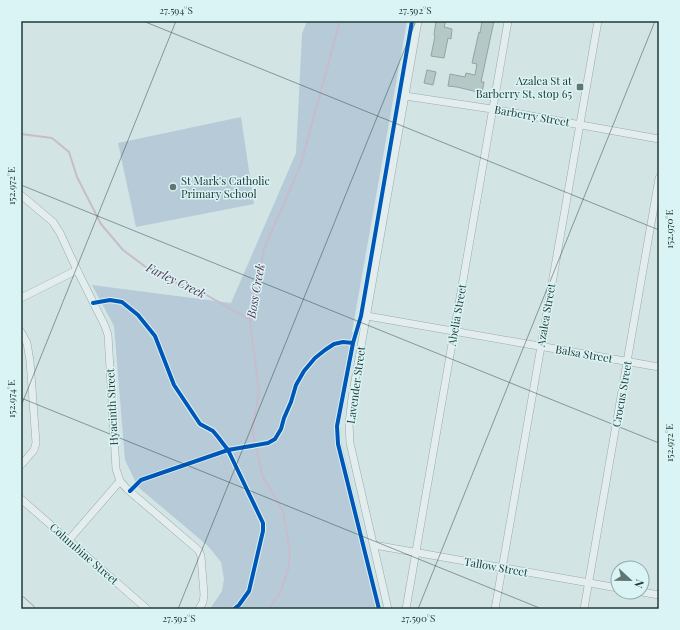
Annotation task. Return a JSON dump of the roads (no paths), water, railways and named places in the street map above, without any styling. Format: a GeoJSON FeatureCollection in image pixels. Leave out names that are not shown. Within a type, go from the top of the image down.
{"type":"FeatureCollection","features":[{"type":"Feature","properties":{"kind":"main road"},"geometry":{"type":"LineString","coordinates":[[21,601],[30,609]]}},
{"type":"Feature","properties":{"kind":"street","name":"Lavender Street"},"geometry":{"type":"LineString","coordinates":[[390,608],[350,444],[349,423],[352,398],[418,21]]}},
{"type":"Feature","properties":{"kind":"street","name":"Abelia Street"},"geometry":{"type":"LineString","coordinates":[[406,609],[508,21]]}},
{"type":"Feature","properties":{"kind":"street","name":"Azalea Street"},"geometry":{"type":"LineString","coordinates":[[495,609],[598,21]]}},
{"type":"Feature","properties":{"kind":"street","name":"Barberry Street"},"geometry":{"type":"LineString","coordinates":[[405,96],[659,138]]}},
{"type":"Feature","properties":{"kind":"street","name":"Crocus Street"},"geometry":{"type":"LineString","coordinates":[[584,609],[659,178]]}},
{"type":"Feature","properties":{"kind":"street","name":"Hyacinth Street"},"geometry":{"type":"LineString","coordinates":[[21,195],[52,222],[60,234],[105,326],[108,335],[116,469],[120,481]]}},
{"type":"Feature","properties":{"kind":"street"},"geometry":{"type":"LineString","coordinates":[[21,298],[77,270]]}},
{"type":"Feature","properties":{"kind":"street","name":"Balsa Street"},"geometry":{"type":"LineString","coordinates":[[367,316],[659,367]]}},
{"type":"Feature","properties":{"kind":"street"},"geometry":{"type":"LineString","coordinates":[[21,332],[27,343],[30,362],[36,443],[34,450],[21,465]]}},
{"type":"Feature","properties":{"kind":"street"},"geometry":{"type":"LineString","coordinates":[[68,541],[120,481],[127,489],[199,551],[201,556],[204,595],[203,602],[199,609]]}},
{"type":"Feature","properties":{"kind":"street","name":"Columbine Street"},"geometry":{"type":"LineString","coordinates":[[21,499],[147,609]]}},
{"type":"Feature","properties":{"kind":"street","name":"Tallow Street"},"geometry":{"type":"LineString","coordinates":[[374,545],[610,587]]}},
{"type":"Feature","properties":{"kind":"waterway","name":"Boss Creek"},"geometry":{"type":"LineString","coordinates":[[269,609],[280,593],[288,570],[290,552],[283,511],[262,475],[253,432],[259,392],[250,320],[264,249],[301,164],[340,21]]}},
{"type":"Feature","properties":{"kind":"waterway","name":"Farley Creek"},"geometry":{"type":"LineString","coordinates":[[21,134],[52,138],[69,152],[77,177],[101,224],[123,250],[151,271],[203,293],[250,320]]}},
{"type":"Feature","properties":{"kind":"place","name":"Azalea St at Barberry St, stop 65"},"geometry":{"type":"Point","coordinates":[580,87]}},
{"type":"Feature","properties":{"kind":"place","name":"St Mark's Catholic Primary School"},"geometry":{"type":"Point","coordinates":[173,187]}}]}
